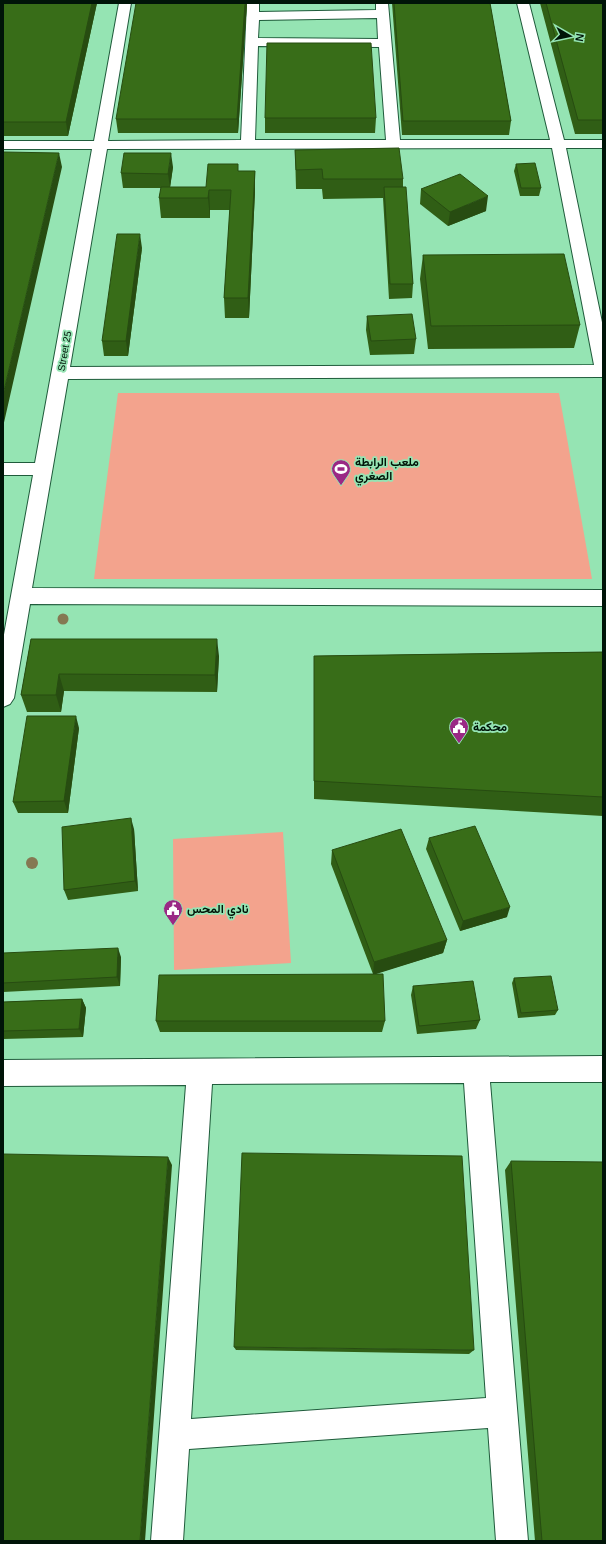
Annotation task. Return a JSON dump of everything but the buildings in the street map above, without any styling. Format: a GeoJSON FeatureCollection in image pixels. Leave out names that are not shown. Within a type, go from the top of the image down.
{"type":"FeatureCollection","features":[{"type":"Feature","properties":{"kind":"street","name":"Street 25"},"geometry":{"type":"LineString","coordinates":[[3,698],[125,3]]}},
{"type":"Feature","properties":{"kind":"street"},"geometry":{"type":"LineString","coordinates":[[523,3],[558,143],[600,338],[603,368]]}},
{"type":"Feature","properties":{"kind":"street"},"geometry":{"type":"LineString","coordinates":[[248,143],[253,10],[383,9],[393,143]]}},
{"type":"Feature","properties":{"kind":"street"},"geometry":{"type":"LineString","coordinates":[[252,42],[386,43]]}},
{"type":"Feature","properties":{"kind":"street"},"geometry":{"type":"LineString","coordinates":[[3,145],[248,143],[603,144]]}},
{"type":"Feature","properties":{"kind":"street"},"geometry":{"type":"LineString","coordinates":[[60,373],[603,371]]}},
{"type":"Feature","properties":{"kind":"street"},"geometry":{"type":"LineString","coordinates":[[3,469],[44,469]]}},
{"type":"Feature","properties":{"kind":"street"},"geometry":{"type":"LineString","coordinates":[[22,596],[603,598]]}},
{"type":"Feature","properties":{"kind":"street"},"geometry":{"type":"LineString","coordinates":[[3,1073],[200,1073],[603,1069]]}},
{"type":"Feature","properties":{"kind":"street"},"geometry":{"type":"LineString","coordinates":[[476,1070],[512,1541]]}},
{"type":"Feature","properties":{"kind":"street"},"geometry":{"type":"LineString","coordinates":[[167,1541],[200,1073]]}},
{"type":"Feature","properties":{"kind":"street"},"geometry":{"type":"LineString","coordinates":[[175,1435],[502,1412]]}},
{"type":"Feature","properties":{"kind":"shaded area","name":"ملعب الرابطة الصغري"},"geometry":{"type":"Polygon","coordinates":[[[118,393],[559,393],[592,579],[94,579],[118,393]]]}},
{"type":"Feature","properties":{"kind":"shaded area"},"geometry":{"type":"Polygon","coordinates":[[[283,832],[291,963],[174,970],[173,839],[283,832]]]}},
{"type":"Feature","properties":{"kind":"place","name":"ملعب الرابطة الصغري"},"geometry":{"type":"Point","coordinates":[341,486]}},
{"type":"Feature","properties":{"kind":"place","name":"محكمة"},"geometry":{"type":"Point","coordinates":[459,744]}},
{"type":"Feature","properties":{"kind":"place","name":"نادي المحس"},"geometry":{"type":"Point","coordinates":[173,926]}}]}
